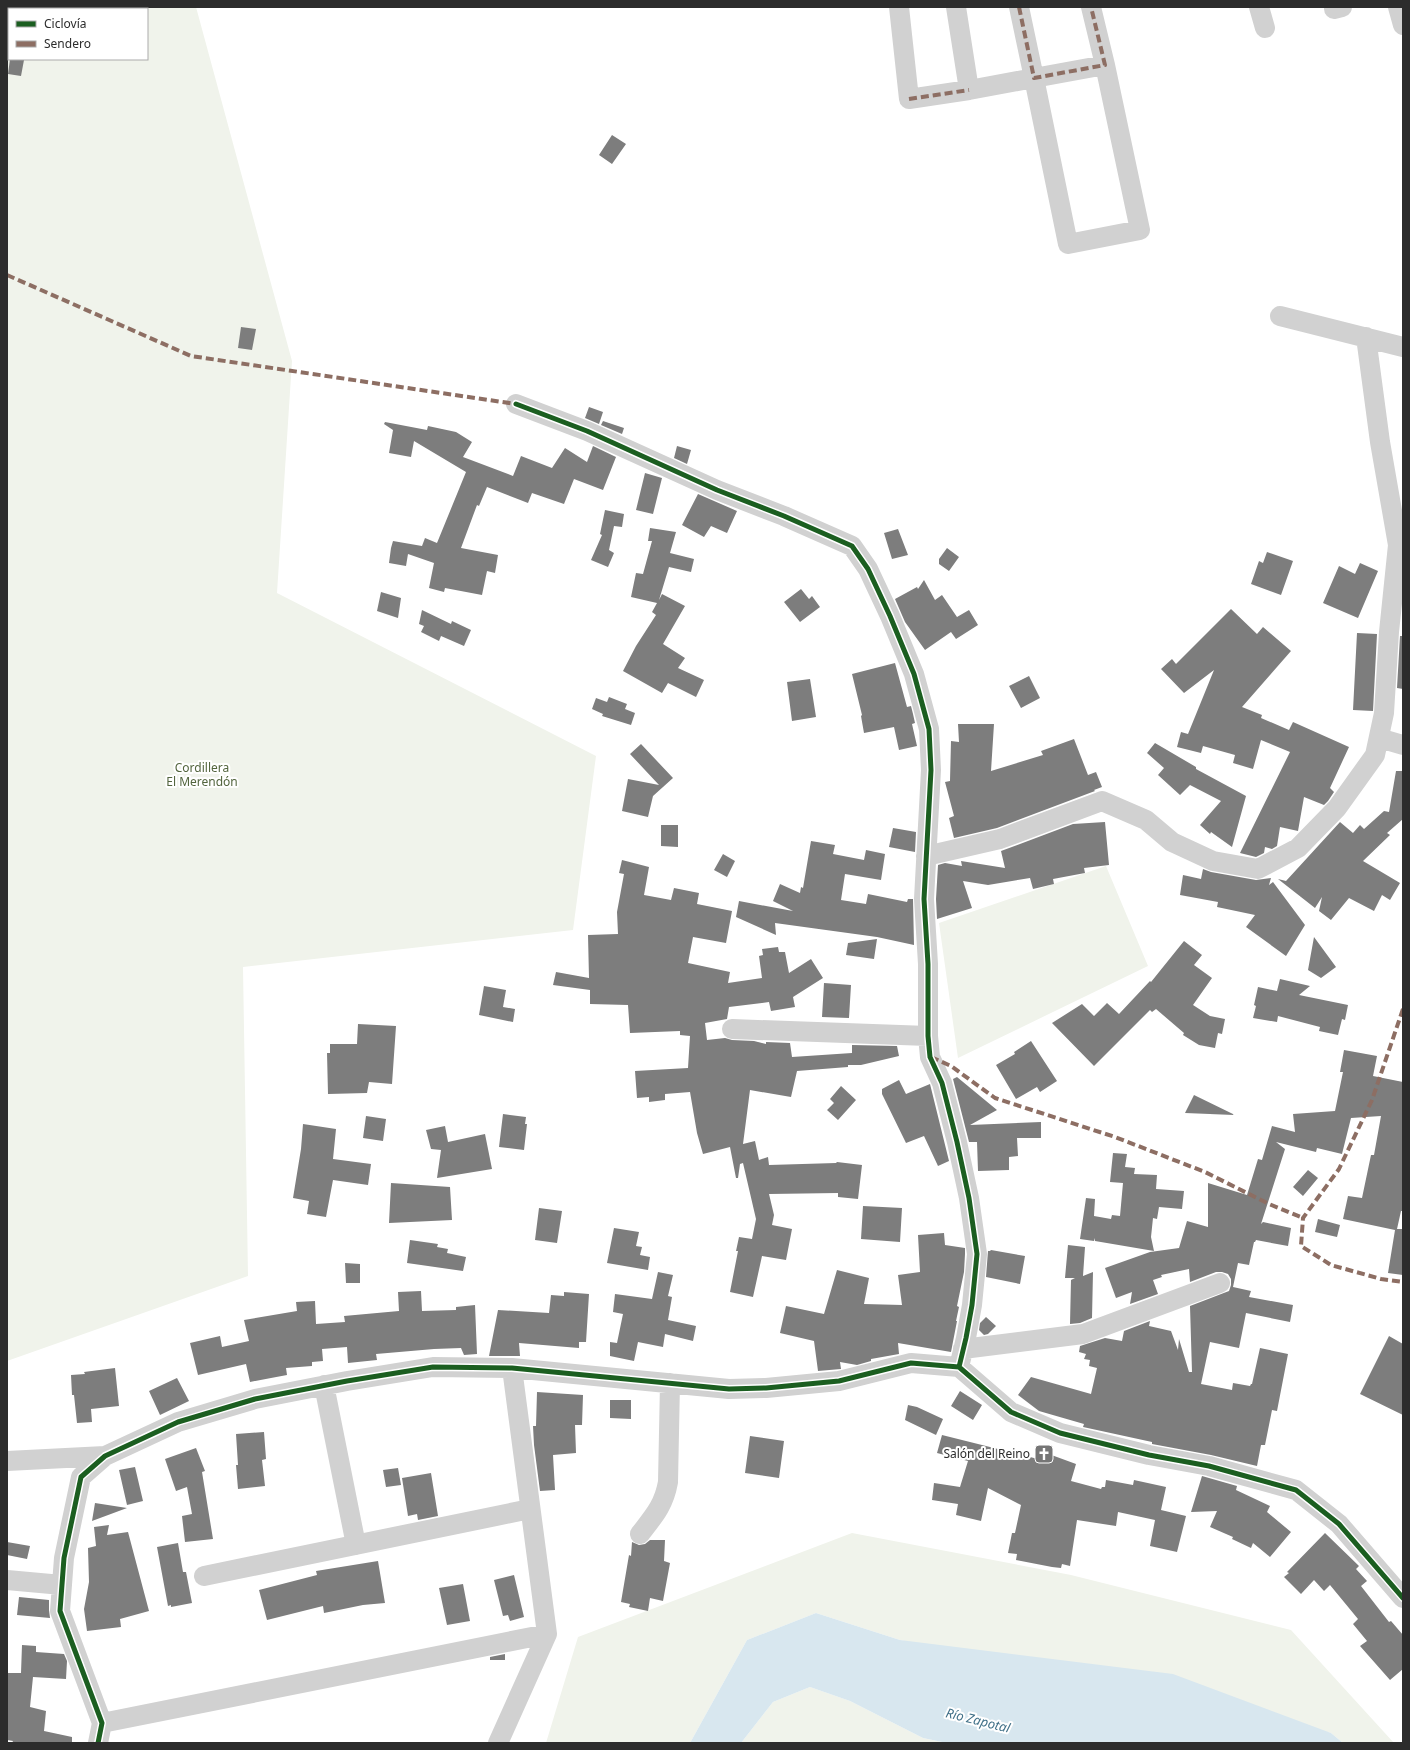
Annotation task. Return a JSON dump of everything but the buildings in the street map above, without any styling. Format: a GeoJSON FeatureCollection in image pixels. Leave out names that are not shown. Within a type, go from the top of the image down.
{"type":"FeatureCollection","features":[{"type":"Feature","properties":{"kind":"street"},"geometry":{"type":"LineString","coordinates":[[899,7],[909,99],[969,90],[1105,65]]}},
{"type":"Feature","properties":{"kind":"street"},"geometry":{"type":"LineString","coordinates":[[956,7],[969,90]]}},
{"type":"Feature","properties":{"kind":"street"},"geometry":{"type":"LineString","coordinates":[[1019,7],[1068,244],[1140,230],[1105,65],[1091,7]]}},
{"type":"Feature","properties":{"kind":"street"},"geometry":{"type":"LineString","coordinates":[[1259,7],[1265,28]]}},
{"type":"Feature","properties":{"kind":"street"},"geometry":{"type":"LineString","coordinates":[[1334,7],[1334,9],[1342,7]]}},
{"type":"Feature","properties":{"kind":"street"},"geometry":{"type":"LineString","coordinates":[[1398,7],[1403,25]]}},
{"type":"Feature","properties":{"kind":"street"},"geometry":{"type":"LineString","coordinates":[[1280,316],[1403,346]]}},
{"type":"Feature","properties":{"kind":"street"},"geometry":{"type":"LineString","coordinates":[[926,856],[1000,839],[1102,801],[1146,820],[1172,842],[1213,861],[1258,869],[1298,848],[1337,808],[1375,755],[1379,738],[1384,713],[1398,545],[1380,442],[1366,337]]}},
{"type":"Feature","properties":{"kind":"street"},"geometry":{"type":"LineString","coordinates":[[516,404],[587,431],[717,490],[784,516],[852,546],[868,569],[890,616],[914,674],[929,729],[931,770],[924,899],[928,964],[928,1036],[930,1057],[942,1083],[969,1198],[977,1254],[972,1305],[961,1358]]}},
{"type":"Feature","properties":{"kind":"street"},"geometry":{"type":"LineString","coordinates":[[1379,738],[1403,745]]}},
{"type":"Feature","properties":{"kind":"street"},"geometry":{"type":"LineString","coordinates":[[732,1028],[928,1036]]}},
{"type":"Feature","properties":{"kind":"street"},"geometry":{"type":"LineString","coordinates":[[98,1743],[102,1723],[60,1611],[64,1558],[81,1477],[105,1456],[178,1422],[255,1399],[324,1385],[433,1367],[512,1368],[729,1389],[766,1388],[839,1381],[911,1363],[961,1358],[1083,1334],[1220,1283]]}},
{"type":"Feature","properties":{"kind":"street"},"geometry":{"type":"LineString","coordinates":[[961,1358],[1011,1412],[1060,1433],[1149,1455],[1209,1466],[1296,1490],[1339,1524],[1403,1598]]}},
{"type":"Feature","properties":{"kind":"street"},"geometry":{"type":"LineString","coordinates":[[498,1743],[547,1634],[512,1368]]}},
{"type":"Feature","properties":{"kind":"street"},"geometry":{"type":"LineString","coordinates":[[640,1534],[658,1512],[666,1496],[668,1482],[670,1384]]}},
{"type":"Feature","properties":{"kind":"street"},"geometry":{"type":"LineString","coordinates":[[324,1385],[356,1545]]}},
{"type":"Feature","properties":{"kind":"street"},"geometry":{"type":"LineString","coordinates":[[7,1461],[105,1456]]}},
{"type":"Feature","properties":{"kind":"street"},"geometry":{"type":"LineString","coordinates":[[204,1576],[530,1509]]}},
{"type":"Feature","properties":{"kind":"street"},"geometry":{"type":"LineString","coordinates":[[7,1580],[62,1585]]}},
{"type":"Feature","properties":{"kind":"street"},"geometry":{"type":"LineString","coordinates":[[102,1723],[547,1634]]}},
{"type":"Feature","properties":{"kind":"green space","name":"Cordillera El Merendón"},"geometry":{"type":"Polygon","coordinates":[[[7,7],[196,7],[292,361],[277,593],[596,756],[573,930],[243,967],[248,1276],[7,1361],[7,7]]]}},
{"type":"Feature","properties":{"kind":"green space"},"geometry":{"type":"Polygon","coordinates":[[[1106,866],[1148,966],[958,1058],[939,923],[1106,866]]]}},
{"type":"Feature","properties":{"kind":"green space"},"geometry":{"type":"Polygon","coordinates":[[[852,1533],[1071,1575],[1291,1630],[1394,1743],[1343,1743],[1331,1733],[900,1640],[816,1613],[747,1640],[690,1743],[546,1743],[578,1637],[852,1533]]]}},
{"type":"Feature","properties":{"kind":"green space"},"geometry":{"type":"Polygon","coordinates":[[[810,1687],[850,1701],[923,1738],[947,1743],[741,1743],[773,1702],[810,1687]]]}},
{"type":"Feature","properties":{"kind":"water","name":"Río Zapotal"},"geometry":{"type":"Polygon","coordinates":[[[816,1613],[900,1640],[1173,1674],[1331,1733],[1343,1743],[947,1743],[923,1738],[850,1701],[810,1687],[773,1702],[741,1743],[690,1743],[747,1640],[816,1613]]]}},
{"type":"Feature","properties":{"kind":"marked path"},"geometry":{"type":"LineString","coordinates":[[1019,7],[1034,78],[1105,65],[1091,7]]}},
{"type":"Feature","properties":{"kind":"marked path"},"geometry":{"type":"LineString","coordinates":[[909,99],[969,90]]}},
{"type":"Feature","properties":{"kind":"marked path"},"geometry":{"type":"LineString","coordinates":[[7,275],[191,356],[516,404]]}},
{"type":"Feature","properties":{"kind":"marked path"},"geometry":{"type":"LineString","coordinates":[[1403,1009],[1372,1100],[1339,1169],[1303,1218],[1301,1246],[1331,1265],[1381,1279],[1403,1282]]}},
{"type":"Feature","properties":{"kind":"marked path"},"geometry":{"type":"LineString","coordinates":[[931,1057],[951,1066],[995,1098],[1115,1137],[1205,1172],[1269,1204],[1303,1218]]}},
{"type":"Feature","properties":{"kind":"cycle path"},"geometry":{"type":"LineString","coordinates":[[516,404],[587,431],[717,490],[784,516],[852,546],[868,569],[890,616],[914,674],[929,729],[931,770],[924,899],[928,964],[928,1036],[930,1057],[942,1083],[957,1142],[969,1198],[977,1254],[972,1305],[959,1367]]}},
{"type":"Feature","properties":{"kind":"cycle path"},"geometry":{"type":"LineString","coordinates":[[98,1743],[102,1723],[60,1611],[64,1558],[81,1477],[105,1456],[178,1422],[255,1399],[347,1381],[433,1367],[512,1368],[729,1389],[766,1388],[839,1381],[911,1363],[959,1367],[1011,1412],[1060,1433],[1149,1455],[1209,1466],[1296,1490],[1339,1524],[1403,1598]]}},
{"type":"Feature","properties":{"kind":"place","name":"Salón del Reino"},"geometry":{"type":"Point","coordinates":[1044,1454]}}]}
